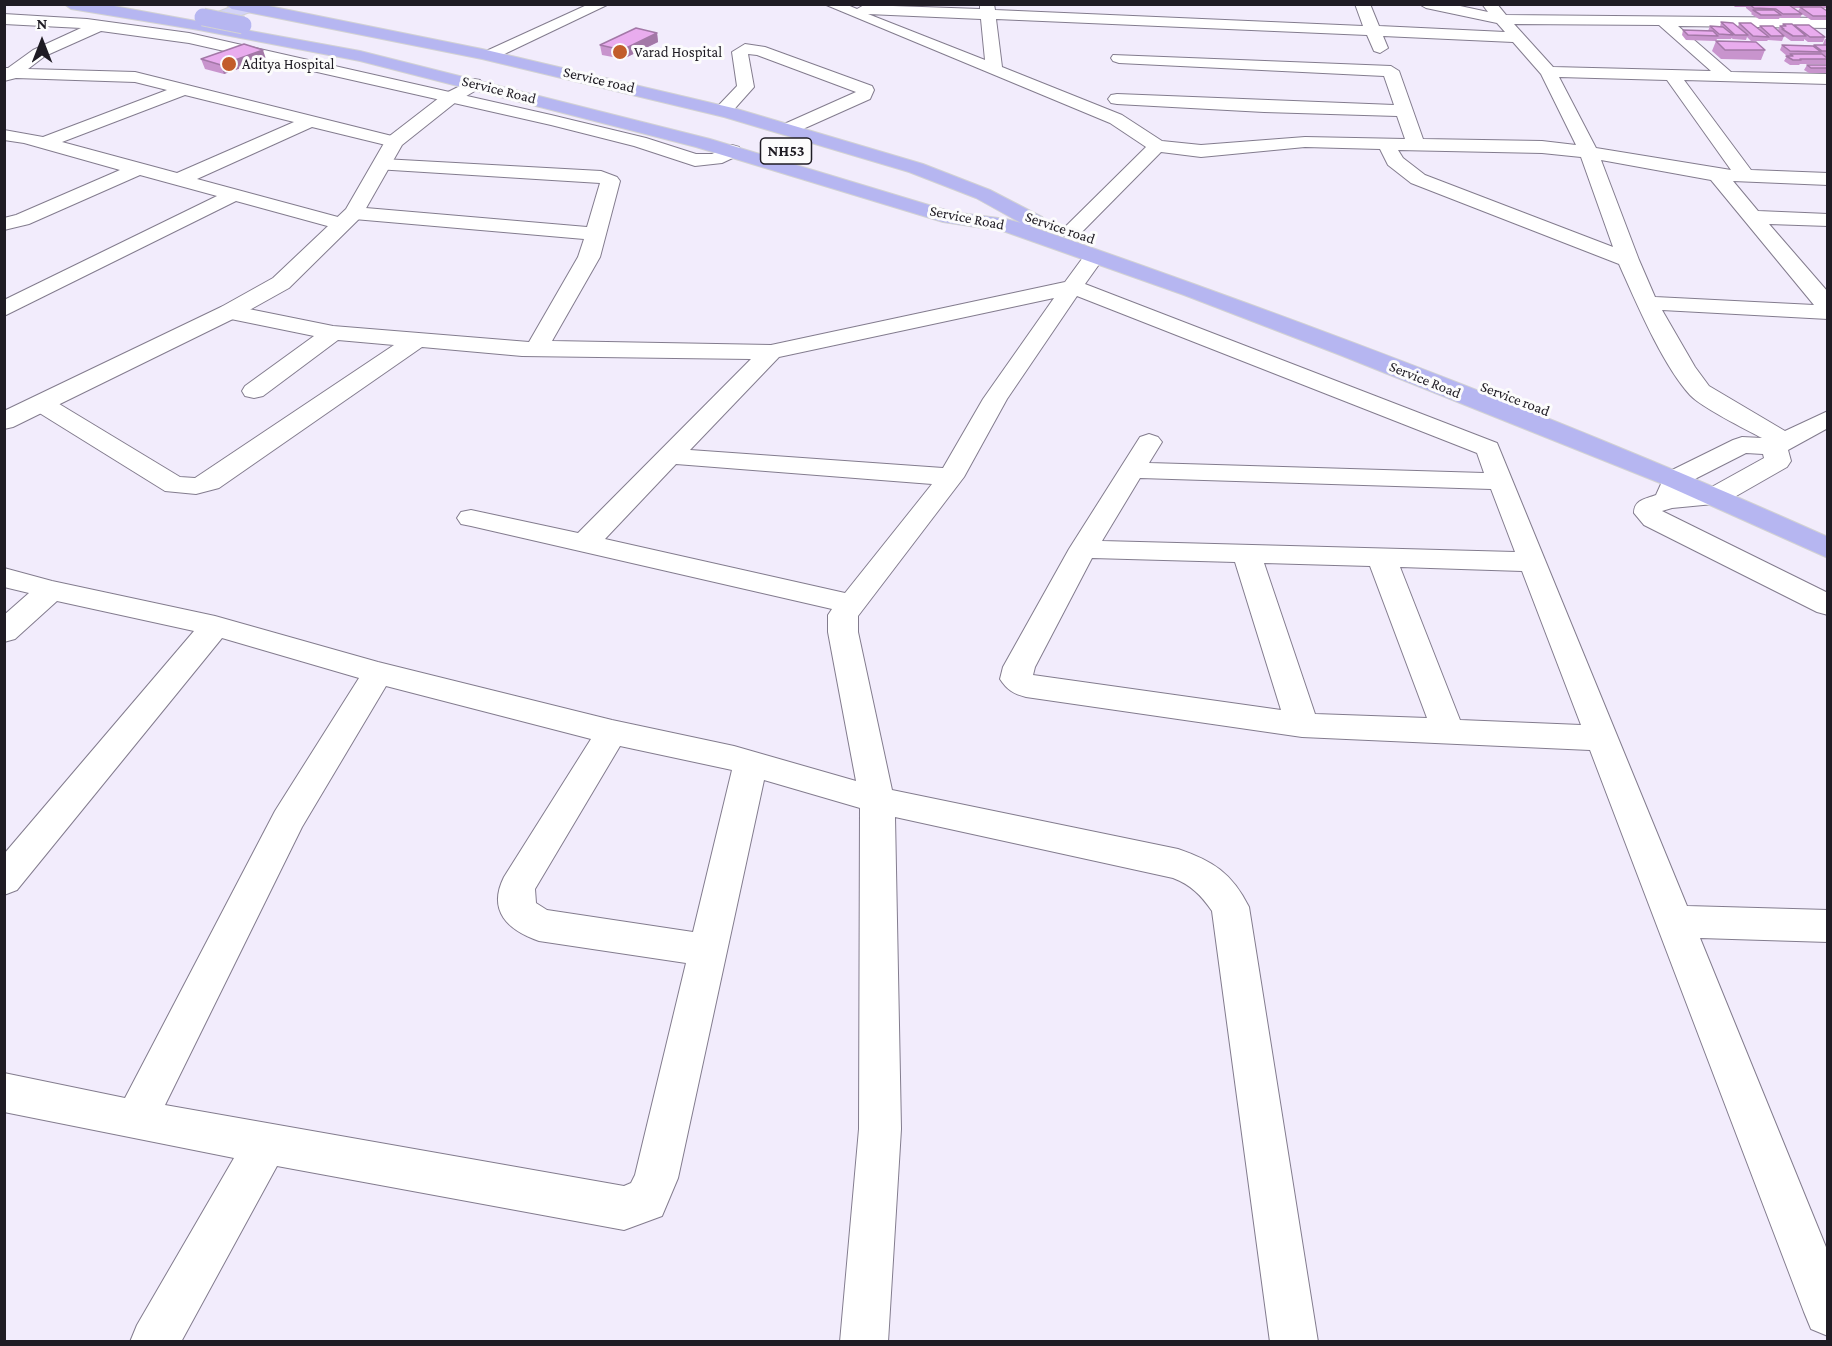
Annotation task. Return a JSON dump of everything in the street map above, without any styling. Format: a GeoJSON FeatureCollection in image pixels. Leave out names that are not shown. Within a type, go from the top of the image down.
{"type":"FeatureCollection","features":[{"type":"Feature","properties":{"kind":"highway","name":"Service Road"},"geometry":{"type":"LineString","coordinates":[[71,4],[227,17],[360,56],[595,114],[732,151],[950,218],[1015,221],[1094,256],[1192,290],[1328,342],[1679,483]]}},
{"type":"Feature","properties":{"kind":"highway","name":"NH53"},"geometry":{"type":"LineString","coordinates":[[128,4],[227,17],[469,71],[690,125],[795,154],[1015,221]]}},
{"type":"Feature","properties":{"kind":"highway","name":"Service road"},"geometry":{"type":"LineString","coordinates":[[227,17],[490,55],[723,111],[896,161],[984,194],[1015,221],[1071,232],[1255,296],[1679,483],[1723,492],[1827,530]]}},
{"type":"Feature","properties":{"kind":"highway"},"geometry":{"type":"LineString","coordinates":[[1723,492],[1827,549]]}},
{"type":"Feature","properties":{"kind":"street"},"geometry":{"type":"LineString","coordinates":[[490,55],[602,4]]}},
{"type":"Feature","properties":{"kind":"street"},"geometry":{"type":"LineString","coordinates":[[1362,4],[1371,31],[1391,71],[1416,144]]}},
{"type":"Feature","properties":{"kind":"street"},"geometry":{"type":"LineString","coordinates":[[1426,4],[1495,12],[1611,20],[1827,23]]}},
{"type":"Feature","properties":{"kind":"street"},"geometry":{"type":"LineString","coordinates":[[1594,4],[1611,20]]}},
{"type":"Feature","properties":{"kind":"street"},"geometry":{"type":"LineString","coordinates":[[1725,4],[1748,22]]}},
{"type":"Feature","properties":{"kind":"street"},"geometry":{"type":"LineString","coordinates":[[834,6],[988,9],[1122,20],[1516,37]]}},
{"type":"Feature","properties":{"kind":"street"},"geometry":{"type":"LineString","coordinates":[[834,6],[1116,119],[1157,146],[1201,151],[1305,142],[1542,147],[1589,152],[1717,175],[1827,179]]}},
{"type":"Feature","properties":{"kind":"street"},"geometry":{"type":"LineString","coordinates":[[988,9],[993,69]]}},
{"type":"Feature","properties":{"kind":"street"},"geometry":{"type":"LineString","coordinates":[[1495,12],[1548,72],[1589,152],[1628,260],[1647,303],[1684,369],[1700,391],[1787,440]]}},
{"type":"Feature","properties":{"kind":"street"},"geometry":{"type":"LineString","coordinates":[[166,54],[227,17]]}},
{"type":"Feature","properties":{"kind":"street"},"geometry":{"type":"LineString","coordinates":[[4,20],[99,25],[227,17],[450,98],[640,142],[695,160],[715,159],[732,151]]}},
{"type":"Feature","properties":{"kind":"street"},"geometry":{"type":"LineString","coordinates":[[1116,119],[1122,20]]}},
{"type":"Feature","properties":{"kind":"street"},"geometry":{"type":"LineString","coordinates":[[1663,21],[1726,76]]}},
{"type":"Feature","properties":{"kind":"street"},"geometry":{"type":"LineString","coordinates":[[4,24],[47,22]]}},
{"type":"Feature","properties":{"kind":"street"},"geometry":{"type":"LineString","coordinates":[[8,75],[39,52],[99,25]]}},
{"type":"Feature","properties":{"kind":"street"},"geometry":{"type":"LineString","coordinates":[[723,111],[746,87],[740,52],[745,49],[759,50],[866,90],[864,94],[788,129]]}},
{"type":"Feature","properties":{"kind":"street"},"geometry":{"type":"LineString","coordinates":[[1119,58],[1391,71]]}},
{"type":"Feature","properties":{"kind":"street"},"geometry":{"type":"LineString","coordinates":[[135,77],[150,65]]}},
{"type":"Feature","properties":{"kind":"street"},"geometry":{"type":"LineString","coordinates":[[1548,72],[1827,79]]}},
{"type":"Feature","properties":{"kind":"street"},"geometry":{"type":"LineString","coordinates":[[8,75],[135,77],[394,142]]}},
{"type":"Feature","properties":{"kind":"street"},"geometry":{"type":"LineString","coordinates":[[1672,75],[1745,176]]}},
{"type":"Feature","properties":{"kind":"street"},"geometry":{"type":"LineString","coordinates":[[1804,78],[1820,95]]}},
{"type":"Feature","properties":{"kind":"street"},"geometry":{"type":"LineString","coordinates":[[4,421],[229,312],[281,283],[348,218],[383,165],[394,142],[450,98],[474,84]]}},
{"type":"Feature","properties":{"kind":"street"},"geometry":{"type":"LineString","coordinates":[[44,143],[185,89]]}},
{"type":"Feature","properties":{"kind":"street"},"geometry":{"type":"LineString","coordinates":[[1117,99],[1264,107],[1405,111]]}},
{"type":"Feature","properties":{"kind":"street"},"geometry":{"type":"LineString","coordinates":[[178,180],[311,121]]}},
{"type":"Feature","properties":{"kind":"street"},"geometry":{"type":"LineString","coordinates":[[4,135],[44,143],[234,195],[348,218],[595,234]]}},
{"type":"Feature","properties":{"kind":"street"},"geometry":{"type":"LineString","coordinates":[[1386,144],[1395,161],[1418,179],[1628,260]]}},
{"type":"Feature","properties":{"kind":"street"},"geometry":{"type":"LineString","coordinates":[[1071,232],[1157,146]]}},
{"type":"Feature","properties":{"kind":"street"},"geometry":{"type":"LineString","coordinates":[[383,165],[610,181],[589,257],[537,348]]}},
{"type":"Feature","properties":{"kind":"street"},"geometry":{"type":"LineString","coordinates":[[4,224],[22,220],[138,169]]}},
{"type":"Feature","properties":{"kind":"street"},"geometry":{"type":"LineString","coordinates":[[1717,175],[1827,309]]}},
{"type":"Feature","properties":{"kind":"street"},"geometry":{"type":"LineString","coordinates":[[4,309],[234,195]]}},
{"type":"Feature","properties":{"kind":"street"},"geometry":{"type":"LineString","coordinates":[[1751,217],[1827,220]]}},
{"type":"Feature","properties":{"kind":"street"},"geometry":{"type":"LineString","coordinates":[[864,1341],[880,1129],[877,800],[843,632],[843,615],[951,477],[995,399],[1094,256]]}},
{"type":"Feature","properties":{"kind":"street"},"geometry":{"type":"LineString","coordinates":[[229,312],[333,333],[522,350],[537,348],[771,352],[1072,287],[1488,448],[1827,1312]]}},
{"type":"Feature","properties":{"kind":"street"},"geometry":{"type":"LineString","coordinates":[[1647,303],[1827,309]]}},
{"type":"Feature","properties":{"kind":"street"},"geometry":{"type":"LineString","coordinates":[[254,391],[333,333]]}},
{"type":"Feature","properties":{"kind":"street"},"geometry":{"type":"LineString","coordinates":[[42,404],[174,485],[196,486],[210,482],[417,340]]}},
{"type":"Feature","properties":{"kind":"street"},"geometry":{"type":"LineString","coordinates":[[584,544],[771,352]]}},
{"type":"Feature","properties":{"kind":"street"},"geometry":{"type":"LineString","coordinates":[[1679,483],[1723,492],[1778,461],[1787,440],[1827,418]]}},
{"type":"Feature","properties":{"kind":"street"},"geometry":{"type":"LineString","coordinates":[[1827,444],[1787,440],[1742,445],[1679,483],[1648,507],[1648,513],[1654,519],[1827,605]]}},
{"type":"Feature","properties":{"kind":"street"},"geometry":{"type":"LineString","coordinates":[[1149,442],[1083,549],[1018,667],[1016,679],[1026,686],[1302,725],[1602,738]]}},
{"type":"Feature","properties":{"kind":"street"},"geometry":{"type":"LineString","coordinates":[[670,456],[951,477]]}},
{"type":"Feature","properties":{"kind":"street"},"geometry":{"type":"LineString","coordinates":[[1130,470],[1501,481]]}},
{"type":"Feature","properties":{"kind":"street"},"geometry":{"type":"LineString","coordinates":[[471,518],[852,604]]}},
{"type":"Feature","properties":{"kind":"street"},"geometry":{"type":"LineString","coordinates":[[1083,549],[1533,562]]}},
{"type":"Feature","properties":{"kind":"street"},"geometry":{"type":"LineString","coordinates":[[1247,554],[1302,725]]}},
{"type":"Feature","properties":{"kind":"street"},"geometry":{"type":"LineString","coordinates":[[1382,559],[1448,732]]}},
{"type":"Feature","properties":{"kind":"street"},"geometry":{"type":"LineString","coordinates":[[4,577],[51,590],[215,626],[378,673],[612,732],[751,763],[877,800],[1178,864],[1201,872],[1214,883],[1230,907],[1294,1341]]}},
{"type":"Feature","properties":{"kind":"street"},"geometry":{"type":"LineString","coordinates":[[4,632],[51,590]]}},
{"type":"Feature","properties":{"kind":"street"},"geometry":{"type":"LineString","coordinates":[[4,880],[215,626]]}},
{"type":"Feature","properties":{"kind":"street"},"geometry":{"type":"LineString","coordinates":[[136,1120],[287,821],[378,673]]}},
{"type":"Feature","properties":{"kind":"street"},"geometry":{"type":"LineString","coordinates":[[612,732],[517,888],[517,910],[539,925],[708,950]]}},
{"type":"Feature","properties":{"kind":"street"},"geometry":{"type":"LineString","coordinates":[[4,1092],[136,1120],[624,1208],[646,1200],[656,1178],[751,763]]}},
{"type":"Feature","properties":{"kind":"street"},"geometry":{"type":"LineString","coordinates":[[1674,921],[1827,926]]}},
{"type":"Feature","properties":{"kind":"street"},"geometry":{"type":"LineString","coordinates":[[154,1341],[266,1143]]}},
{"type":"Feature","properties":{"kind":"building"},"geometry":{"type":"Polygon","coordinates":[[[1749,4],[1789,5],[1802,14],[1783,14],[1776,9],[1754,8],[1749,4]]]}},
{"type":"Feature","properties":{"kind":"building"},"geometry":{"type":"Polygon","coordinates":[[[1800,7],[1821,7],[1827,11],[1827,16],[1813,16],[1800,7]]]}},
{"type":"Feature","properties":{"kind":"building"},"geometry":{"type":"Polygon","coordinates":[[[1753,10],[1774,10],[1781,15],[1761,15],[1753,10]]]}},
{"type":"Feature","properties":{"kind":"building"},"geometry":{"type":"Polygon","coordinates":[[[1721,22],[1733,23],[1748,35],[1735,35],[1721,22]]]}},
{"type":"Feature","properties":{"kind":"building"},"geometry":{"type":"Polygon","coordinates":[[[1739,23],[1751,23],[1769,37],[1753,36],[1739,23]]]}},
{"type":"Feature","properties":{"kind":"building"},"geometry":{"type":"Polygon","coordinates":[[[1783,24],[1792,24],[1806,36],[1793,36],[1782,29],[1784,29],[1780,26],[1786,26],[1783,24]]]}},
{"type":"Feature","properties":{"kind":"building"},"geometry":{"type":"Polygon","coordinates":[[[1794,25],[1809,25],[1825,37],[1810,37],[1794,25]]]}},
{"type":"Feature","properties":{"kind":"building"},"geometry":{"type":"Polygon","coordinates":[[[1710,26],[1723,27],[1733,35],[1719,34],[1710,26]]]}},
{"type":"Feature","properties":{"kind":"building"},"geometry":{"type":"Polygon","coordinates":[[[1760,26],[1773,26],[1784,36],[1771,36],[1760,26]]]}},
{"type":"Feature","properties":{"kind":"building"},"geometry":{"type":"Polygon","coordinates":[[[636,28],[657,33],[622,50],[600,45],[636,28]]]}},
{"type":"Feature","properties":{"kind":"building"},"geometry":{"type":"Polygon","coordinates":[[[1683,30],[1713,31],[1718,36],[1688,35],[1683,30]]]}},
{"type":"Feature","properties":{"kind":"building"},"geometry":{"type":"Polygon","coordinates":[[[1716,41],[1756,42],[1765,50],[1725,50],[1716,41]]]}},
{"type":"Feature","properties":{"kind":"building"},"geometry":{"type":"Polygon","coordinates":[[[244,44],[263,50],[221,65],[201,59],[244,44]]]}},
{"type":"Feature","properties":{"kind":"building"},"geometry":{"type":"Polygon","coordinates":[[[1782,45],[1813,46],[1821,52],[1790,51],[1782,45]]]}},
{"type":"Feature","properties":{"kind":"building"},"geometry":{"type":"Polygon","coordinates":[[[1814,45],[1827,45],[1827,51],[1822,51],[1814,45]]]}},
{"type":"Feature","properties":{"kind":"building"},"geometry":{"type":"Polygon","coordinates":[[[1790,54],[1822,54],[1827,59],[1793,60],[1786,56],[1793,56],[1790,54]]]}},
{"type":"Feature","properties":{"kind":"building"},"geometry":{"type":"Polygon","coordinates":[[[1807,65],[1827,65],[1827,68],[1811,68],[1807,65]]]}},
{"type":"Feature","properties":{"kind":"place","name":"Varad Hospital"},"geometry":{"type":"Point","coordinates":[620,52]}},
{"type":"Feature","properties":{"kind":"place","name":"Aditya Hospital"},"geometry":{"type":"Point","coordinates":[229,64]}}]}
